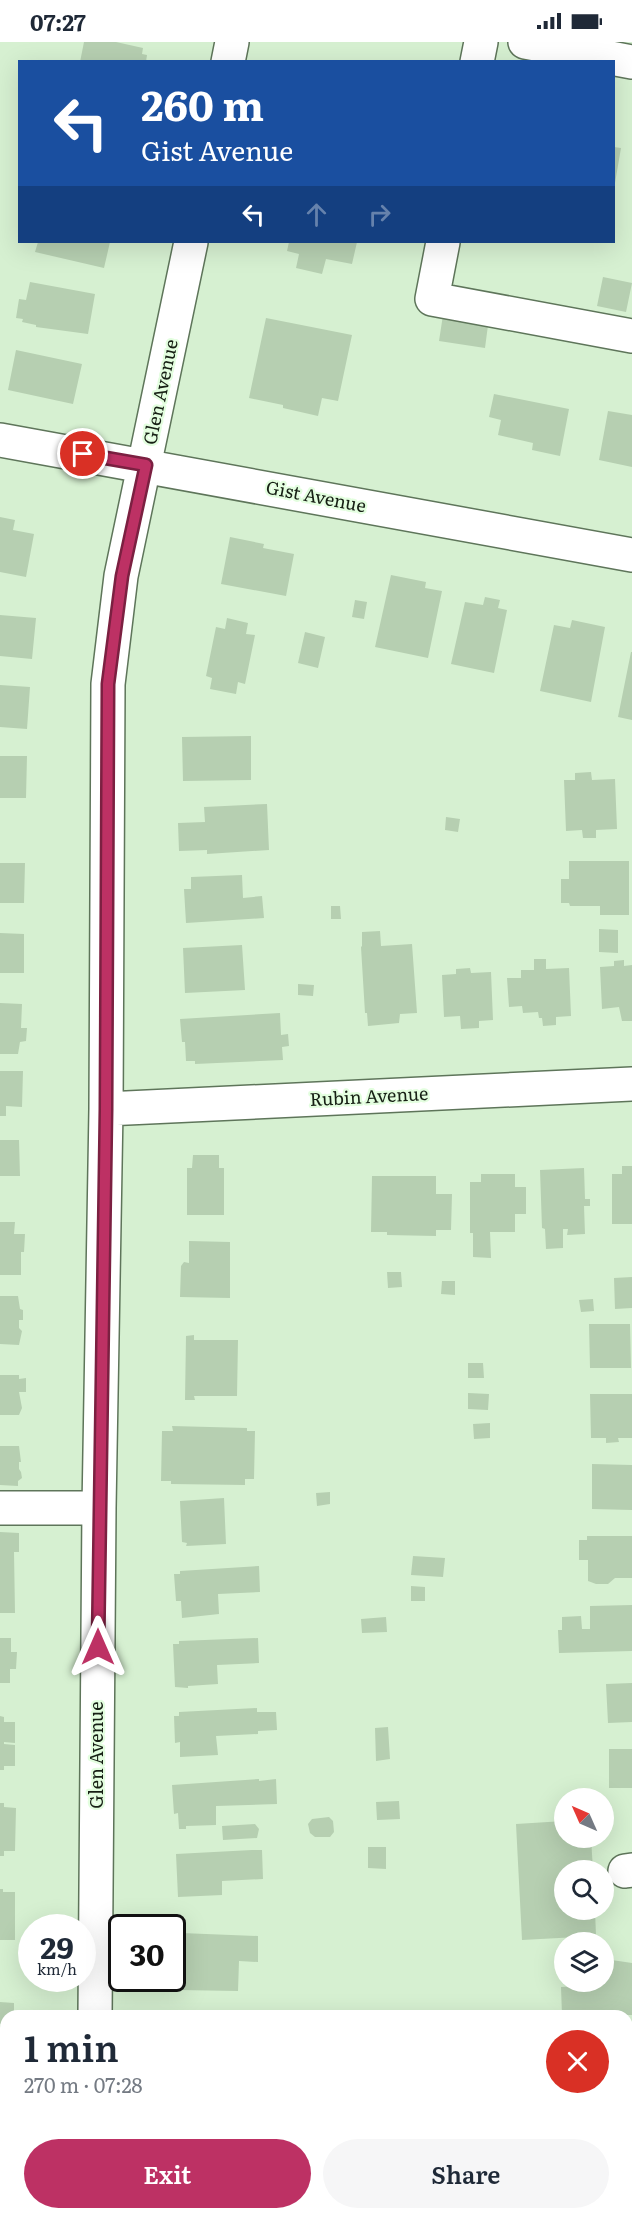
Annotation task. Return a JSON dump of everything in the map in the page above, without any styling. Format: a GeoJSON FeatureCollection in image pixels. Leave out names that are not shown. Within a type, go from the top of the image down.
{"type":"FeatureCollection","features":[{"type":"Feature","properties":{"kind":"street"},"geometry":{"type":"LineString","coordinates":[[228,60],[232,42]]}},
{"type":"Feature","properties":{"kind":"street"},"geometry":{"type":"LineString","coordinates":[[477,60],[481,42]]}},
{"type":"Feature","properties":{"kind":"street"},"geometry":{"type":"LineString","coordinates":[[525,42],[632,62]]}},
{"type":"Feature","properties":{"kind":"street","name":"Glen Avenue"},"geometry":{"type":"LineString","coordinates":[[95,2010],[99,1508],[106,1109],[108,684],[122,576],[191,243]]}},
{"type":"Feature","properties":{"kind":"street"},"geometry":{"type":"LineString","coordinates":[[443,243],[432,299],[632,336]]}},
{"type":"Feature","properties":{"kind":"street","name":"Gist Avenue"},"geometry":{"type":"LineString","coordinates":[[0,440],[632,555]]}},
{"type":"Feature","properties":{"kind":"street","name":"Rubin Avenue"},"geometry":{"type":"LineString","coordinates":[[106,1109],[632,1084]]}},
{"type":"Feature","properties":{"kind":"street"},"geometry":{"type":"LineString","coordinates":[[0,1508],[99,1508]]}},
{"type":"Feature","properties":{"kind":"building"},"geometry":{"type":"Polygon","coordinates":[[[84,42],[116,42],[143,48],[142,54],[147,55],[146,60],[80,60],[84,42]]]}},
{"type":"Feature","properties":{"kind":"building"},"geometry":{"type":"Polygon","coordinates":[[[615,147],[621,148],[615,183],[615,147]]]}},
{"type":"Feature","properties":{"kind":"building"},"geometry":{"type":"Polygon","coordinates":[[[38,243],[110,243],[104,268],[35,252],[38,243]]]}},
{"type":"Feature","properties":{"kind":"building"},"geometry":{"type":"Polygon","coordinates":[[[289,243],[357,243],[352,264],[326,259],[322,274],[296,268],[299,254],[287,251],[289,243]]]}},
{"type":"Feature","properties":{"kind":"building"},"geometry":{"type":"Polygon","coordinates":[[[603,277],[632,283],[626,312],[597,306],[603,277]]]}},
{"type":"Feature","properties":{"kind":"building"},"geometry":{"type":"Polygon","coordinates":[[[30,282],[95,294],[88,334],[36,327],[36,325],[22,322],[23,319],[16,318],[19,299],[26,300],[30,282]]]}},
{"type":"Feature","properties":{"kind":"building"},"geometry":{"type":"Polygon","coordinates":[[[445,302],[490,310],[485,348],[439,341],[445,302]]]}},
{"type":"Feature","properties":{"kind":"building"},"geometry":{"type":"Polygon","coordinates":[[[266,318],[352,335],[338,401],[322,398],[318,416],[283,408],[283,405],[249,398],[266,318]]]}},
{"type":"Feature","properties":{"kind":"building"},"geometry":{"type":"Polygon","coordinates":[[[16,350],[82,364],[73,404],[8,390],[16,350]]]}},
{"type":"Feature","properties":{"kind":"building"},"geometry":{"type":"Polygon","coordinates":[[[494,394],[569,409],[560,456],[532,450],[533,443],[498,435],[501,420],[489,417],[494,394]]]}},
{"type":"Feature","properties":{"kind":"building"},"geometry":{"type":"Polygon","coordinates":[[[608,411],[632,415],[632,467],[599,460],[608,411]]]}},
{"type":"Feature","properties":{"kind":"building"},"geometry":{"type":"Polygon","coordinates":[[[0,517],[15,520],[13,530],[34,534],[26,577],[0,572],[0,517]]]}},
{"type":"Feature","properties":{"kind":"building"},"geometry":{"type":"Polygon","coordinates":[[[230,537],[264,544],[263,548],[294,554],[286,596],[221,584],[230,537]]]}},
{"type":"Feature","properties":{"kind":"building"},"geometry":{"type":"Polygon","coordinates":[[[391,575],[426,582],[425,588],[442,591],[428,658],[375,647],[391,575]]]}},
{"type":"Feature","properties":{"kind":"building"},"geometry":{"type":"Polygon","coordinates":[[[485,597],[500,600],[498,608],[507,610],[494,673],[451,664],[465,602],[483,605],[485,597]]]}},
{"type":"Feature","properties":{"kind":"building"},"geometry":{"type":"Polygon","coordinates":[[[355,600],[367,602],[364,619],[352,617],[355,600]]]}},
{"type":"Feature","properties":{"kind":"building"},"geometry":{"type":"Polygon","coordinates":[[[0,615],[36,618],[32,659],[0,656],[0,615]]]}},
{"type":"Feature","properties":{"kind":"building"},"geometry":{"type":"Polygon","coordinates":[[[227,618],[248,623],[246,634],[255,635],[245,684],[238,682],[236,694],[210,689],[212,678],[206,676],[216,627],[225,629],[227,618]]]}},
{"type":"Feature","properties":{"kind":"building"},"geometry":{"type":"Polygon","coordinates":[[[572,620],[605,627],[591,702],[540,691],[554,625],[570,628],[572,620]]]}},
{"type":"Feature","properties":{"kind":"building"},"geometry":{"type":"Polygon","coordinates":[[[305,632],[325,637],[318,668],[298,663],[305,632]]]}},
{"type":"Feature","properties":{"kind":"building"},"geometry":{"type":"Polygon","coordinates":[[[632,652],[632,720],[618,717],[632,652]]]}},
{"type":"Feature","properties":{"kind":"building"},"geometry":{"type":"Polygon","coordinates":[[[0,685],[30,687],[27,729],[0,727],[0,685]]]}},
{"type":"Feature","properties":{"kind":"building"},"geometry":{"type":"Polygon","coordinates":[[[251,736],[251,780],[183,781],[182,737],[251,736]]]}},
{"type":"Feature","properties":{"kind":"building"},"geometry":{"type":"Polygon","coordinates":[[[0,756],[27,756],[26,798],[0,798],[0,756]]]}},
{"type":"Feature","properties":{"kind":"building"},"geometry":{"type":"Polygon","coordinates":[[[591,772],[592,780],[615,779],[617,829],[596,830],[596,838],[583,838],[582,830],[566,831],[564,780],[575,780],[575,773],[591,772]]]}},
{"type":"Feature","properties":{"kind":"building"},"geometry":{"type":"Polygon","coordinates":[[[267,804],[269,850],[207,854],[207,850],[179,851],[178,823],[205,822],[204,807],[267,804]]]}},
{"type":"Feature","properties":{"kind":"building"},"geometry":{"type":"Polygon","coordinates":[[[446,817],[460,819],[458,832],[445,830],[446,817]]]}},
{"type":"Feature","properties":{"kind":"building"},"geometry":{"type":"Polygon","coordinates":[[[569,861],[629,861],[629,915],[600,915],[600,906],[570,906],[569,903],[561,903],[561,879],[569,879],[569,861]]]}},
{"type":"Feature","properties":{"kind":"building"},"geometry":{"type":"Polygon","coordinates":[[[0,863],[25,863],[24,903],[0,903],[0,863]]]}},
{"type":"Feature","properties":{"kind":"building"},"geometry":{"type":"Polygon","coordinates":[[[242,875],[243,898],[262,896],[264,918],[186,923],[184,889],[191,889],[191,877],[242,875]]]}},
{"type":"Feature","properties":{"kind":"building"},"geometry":{"type":"Polygon","coordinates":[[[331,906],[340,906],[341,919],[331,919],[331,906]]]}},
{"type":"Feature","properties":{"kind":"building"},"geometry":{"type":"Polygon","coordinates":[[[599,929],[618,930],[618,953],[599,952],[599,929]]]}},
{"type":"Feature","properties":{"kind":"building"},"geometry":{"type":"Polygon","coordinates":[[[380,931],[381,946],[412,944],[417,1013],[400,1014],[399,1023],[368,1026],[367,1013],[365,1013],[362,932],[380,931]]]}},
{"type":"Feature","properties":{"kind":"building"},"geometry":{"type":"Polygon","coordinates":[[[0,933],[24,934],[24,973],[0,973],[0,933]]]}},
{"type":"Feature","properties":{"kind":"building"},"geometry":{"type":"Polygon","coordinates":[[[242,945],[245,990],[185,993],[183,948],[242,945]]]}},
{"type":"Feature","properties":{"kind":"building"},"geometry":{"type":"Polygon","coordinates":[[[534,959],[546,959],[546,969],[569,968],[571,1016],[556,1017],[556,1025],[543,1026],[538,1012],[523,1013],[522,1006],[509,1007],[507,978],[521,978],[521,970],[534,970],[534,959]]]}},
{"type":"Feature","properties":{"kind":"building"},"geometry":{"type":"Polygon","coordinates":[[[624,960],[624,966],[632,965],[632,1021],[622,1021],[619,1007],[602,1009],[600,967],[614,966],[614,961],[624,960]]]}},
{"type":"Feature","properties":{"kind":"building"},"geometry":{"type":"Polygon","coordinates":[[[470,968],[471,973],[491,972],[493,1020],[479,1021],[479,1028],[461,1029],[460,1016],[444,1017],[442,975],[456,974],[456,969],[470,968]]]}},
{"type":"Feature","properties":{"kind":"building"},"geometry":{"type":"Polygon","coordinates":[[[298,984],[314,985],[313,996],[298,995],[298,984]]]}},
{"type":"Feature","properties":{"kind":"building"},"geometry":{"type":"Polygon","coordinates":[[[0,1003],[22,1004],[21,1028],[27,1028],[26,1041],[20,1042],[18,1054],[0,1054],[0,1003]]]}},
{"type":"Feature","properties":{"kind":"building"},"geometry":{"type":"Polygon","coordinates":[[[280,1013],[281,1035],[288,1034],[289,1046],[282,1047],[283,1060],[195,1064],[195,1061],[186,1061],[180,1019],[280,1013]]]}},
{"type":"Feature","properties":{"kind":"building"},"geometry":{"type":"Polygon","coordinates":[[[0,1071],[23,1071],[22,1107],[6,1106],[6,1116],[0,1116],[0,1071]]]}},
{"type":"Feature","properties":{"kind":"building"},"geometry":{"type":"Polygon","coordinates":[[[0,1140],[19,1140],[20,1176],[0,1176],[0,1140]]]}},
{"type":"Feature","properties":{"kind":"building"},"geometry":{"type":"Polygon","coordinates":[[[193,1155],[219,1155],[219,1168],[224,1168],[224,1215],[187,1215],[187,1168],[192,1168],[193,1155]]]}},
{"type":"Feature","properties":{"kind":"building"},"geometry":{"type":"Polygon","coordinates":[[[622,1166],[632,1166],[632,1224],[612,1224],[612,1174],[622,1174],[622,1166]]]}},
{"type":"Feature","properties":{"kind":"building"},"geometry":{"type":"Polygon","coordinates":[[[584,1168],[585,1199],[590,1199],[590,1206],[584,1206],[585,1234],[567,1235],[568,1229],[563,1229],[563,1248],[546,1249],[545,1229],[542,1228],[540,1170],[584,1168]]]}},
{"type":"Feature","properties":{"kind":"building"},"geometry":{"type":"Polygon","coordinates":[[[481,1174],[515,1174],[515,1187],[526,1187],[526,1214],[515,1214],[515,1232],[490,1232],[491,1258],[473,1257],[473,1233],[470,1233],[470,1182],[481,1182],[481,1174]]]}},
{"type":"Feature","properties":{"kind":"building"},"geometry":{"type":"Polygon","coordinates":[[[372,1176],[436,1176],[436,1194],[452,1194],[451,1230],[436,1230],[436,1236],[387,1235],[387,1232],[371,1232],[372,1176]]]}},
{"type":"Feature","properties":{"kind":"building"},"geometry":{"type":"Polygon","coordinates":[[[0,1222],[15,1222],[14,1234],[25,1234],[24,1252],[21,1252],[21,1275],[0,1275],[0,1222]]]}},
{"type":"Feature","properties":{"kind":"building"},"geometry":{"type":"Polygon","coordinates":[[[189,1241],[230,1242],[230,1298],[180,1297],[181,1266],[184,1262],[189,1263],[189,1241]]]}},
{"type":"Feature","properties":{"kind":"building"},"geometry":{"type":"Polygon","coordinates":[[[387,1272],[401,1272],[402,1287],[388,1288],[387,1272]]]}},
{"type":"Feature","properties":{"kind":"building"},"geometry":{"type":"Polygon","coordinates":[[[632,1277],[632,1308],[615,1309],[614,1278],[632,1277]]]}},
{"type":"Feature","properties":{"kind":"building"},"geometry":{"type":"Polygon","coordinates":[[[442,1281],[455,1281],[455,1295],[441,1294],[442,1281]]]}},
{"type":"Feature","properties":{"kind":"building"},"geometry":{"type":"Polygon","coordinates":[[[0,1296],[18,1296],[20,1309],[23,1310],[23,1320],[19,1320],[19,1328],[22,1331],[19,1345],[0,1344],[0,1296]]]}},
{"type":"Feature","properties":{"kind":"building"},"geometry":{"type":"Polygon","coordinates":[[[593,1299],[594,1311],[581,1312],[579,1300],[593,1299]]]}},
{"type":"Feature","properties":{"kind":"building"},"geometry":{"type":"Polygon","coordinates":[[[589,1324],[630,1324],[631,1368],[590,1368],[589,1324]]]}},
{"type":"Feature","properties":{"kind":"building"},"geometry":{"type":"Polygon","coordinates":[[[194,1335],[194,1340],[238,1340],[237,1396],[194,1396],[195,1400],[185,1400],[186,1336],[194,1335]]]}},
{"type":"Feature","properties":{"kind":"building"},"geometry":{"type":"Polygon","coordinates":[[[468,1363],[483,1363],[484,1378],[468,1378],[468,1363]]]}},
{"type":"Feature","properties":{"kind":"building"},"geometry":{"type":"Polygon","coordinates":[[[0,1375],[19,1375],[19,1379],[26,1378],[26,1392],[19,1392],[22,1408],[19,1415],[0,1415],[0,1375]]]}},
{"type":"Feature","properties":{"kind":"building"},"geometry":{"type":"Polygon","coordinates":[[[468,1393],[489,1394],[488,1410],[468,1409],[468,1393]]]}},
{"type":"Feature","properties":{"kind":"building"},"geometry":{"type":"Polygon","coordinates":[[[590,1394],[632,1394],[632,1438],[618,1438],[619,1442],[606,1443],[606,1438],[591,1438],[590,1394]]]}},
{"type":"Feature","properties":{"kind":"building"},"geometry":{"type":"Polygon","coordinates":[[[490,1423],[490,1438],[474,1439],[473,1424],[490,1423]]]}},
{"type":"Feature","properties":{"kind":"building"},"geometry":{"type":"Polygon","coordinates":[[[172,1426],[247,1428],[247,1431],[255,1431],[254,1479],[245,1479],[245,1485],[171,1484],[171,1481],[161,1481],[162,1431],[173,1431],[172,1426]]]}},
{"type":"Feature","properties":{"kind":"building"},"geometry":{"type":"Polygon","coordinates":[[[0,1446],[19,1446],[21,1462],[19,1462],[19,1469],[22,1478],[18,1481],[18,1486],[0,1485],[0,1446]]]}},
{"type":"Feature","properties":{"kind":"building"},"geometry":{"type":"Polygon","coordinates":[[[592,1464],[632,1465],[632,1510],[592,1509],[592,1464]]]}},
{"type":"Feature","properties":{"kind":"building"},"geometry":{"type":"Polygon","coordinates":[[[330,1492],[330,1504],[317,1506],[316,1493],[330,1492]]]}},
{"type":"Feature","properties":{"kind":"building"},"geometry":{"type":"Polygon","coordinates":[[[224,1498],[226,1544],[186,1546],[187,1543],[182,1542],[180,1501],[224,1498]]]}},
{"type":"Feature","properties":{"kind":"building"},"geometry":{"type":"Polygon","coordinates":[[[0,1532],[19,1533],[19,1552],[14,1552],[15,1613],[0,1613],[0,1532]]]}},
{"type":"Feature","properties":{"kind":"building"},"geometry":{"type":"Polygon","coordinates":[[[587,1536],[632,1536],[632,1578],[615,1578],[608,1584],[588,1581],[588,1560],[579,1560],[579,1540],[587,1540],[587,1536]]]}},
{"type":"Feature","properties":{"kind":"building"},"geometry":{"type":"Polygon","coordinates":[[[413,1556],[445,1558],[443,1577],[411,1575],[413,1556]]]}},
{"type":"Feature","properties":{"kind":"building"},"geometry":{"type":"Polygon","coordinates":[[[259,1566],[260,1592],[218,1594],[219,1614],[182,1618],[181,1601],[176,1601],[174,1574],[180,1574],[180,1571],[259,1566]]]}},
{"type":"Feature","properties":{"kind":"building"},"geometry":{"type":"Polygon","coordinates":[[[411,1586],[425,1587],[425,1601],[411,1601],[411,1586]]]}},
{"type":"Feature","properties":{"kind":"building"},"geometry":{"type":"Polygon","coordinates":[[[632,1605],[632,1651],[559,1653],[558,1630],[562,1630],[562,1617],[581,1616],[582,1629],[590,1629],[590,1606],[632,1605]]]}},
{"type":"Feature","properties":{"kind":"building"},"geometry":{"type":"Polygon","coordinates":[[[386,1617],[387,1632],[362,1633],[361,1619],[386,1617]]]}},
{"type":"Feature","properties":{"kind":"building"},"geometry":{"type":"Polygon","coordinates":[[[0,1638],[11,1638],[11,1652],[17,1652],[16,1669],[10,1669],[10,1683],[0,1683],[0,1638]]]}},
{"type":"Feature","properties":{"kind":"building"},"geometry":{"type":"Polygon","coordinates":[[[258,1638],[259,1663],[217,1665],[218,1684],[188,1686],[188,1688],[175,1687],[173,1644],[179,1644],[179,1641],[258,1638]]]}},
{"type":"Feature","properties":{"kind":"building"},"geometry":{"type":"Polygon","coordinates":[[[632,1683],[632,1722],[608,1723],[606,1684],[632,1683]]]}},
{"type":"Feature","properties":{"kind":"building"},"geometry":{"type":"Polygon","coordinates":[[[257,1708],[257,1712],[276,1712],[277,1730],[258,1731],[258,1734],[216,1736],[218,1755],[180,1757],[180,1742],[175,1743],[174,1716],[179,1716],[179,1712],[257,1708]]]}},
{"type":"Feature","properties":{"kind":"building"},"geometry":{"type":"Polygon","coordinates":[[[0,1716],[4,1717],[4,1722],[15,1722],[15,1743],[4,1742],[4,1744],[15,1745],[15,1766],[4,1766],[4,1770],[0,1770],[0,1716]]]}},
{"type":"Feature","properties":{"kind":"building"},"geometry":{"type":"Polygon","coordinates":[[[388,1727],[390,1759],[376,1761],[375,1728],[388,1727]]]}},
{"type":"Feature","properties":{"kind":"building"},"geometry":{"type":"Polygon","coordinates":[[[609,1749],[632,1749],[632,1788],[609,1788],[609,1749]]]}},
{"type":"Feature","properties":{"kind":"building"},"geometry":{"type":"Polygon","coordinates":[[[259,1779],[259,1781],[276,1779],[277,1804],[216,1806],[216,1825],[186,1826],[186,1829],[179,1829],[178,1813],[174,1814],[172,1785],[259,1779]]]}},
{"type":"Feature","properties":{"kind":"building"},"geometry":{"type":"Polygon","coordinates":[[[399,1801],[400,1819],[377,1820],[376,1802],[399,1801]]]}},
{"type":"Feature","properties":{"kind":"building"},"geometry":{"type":"Polygon","coordinates":[[[0,1803],[4,1803],[4,1807],[16,1808],[15,1851],[4,1851],[4,1856],[0,1856],[0,1803]]]}},
{"type":"Feature","properties":{"kind":"building"},"geometry":{"type":"Polygon","coordinates":[[[329,1817],[333,1821],[334,1832],[330,1837],[315,1837],[310,1833],[308,1824],[312,1819],[329,1817]]]}},
{"type":"Feature","properties":{"kind":"building"},"geometry":{"type":"Polygon","coordinates":[[[554,1822],[554,1848],[592,1848],[592,1860],[554,1860],[554,1920],[595,1920],[596,1932],[554,1932],[554,1938],[522,1940],[516,1824],[554,1822]]]}},
{"type":"Feature","properties":{"kind":"building"},"geometry":{"type":"Polygon","coordinates":[[[255,1824],[259,1829],[257,1838],[223,1840],[222,1826],[255,1824]]]}},
{"type":"Feature","properties":{"kind":"building"},"geometry":{"type":"Polygon","coordinates":[[[368,1847],[386,1847],[386,1869],[368,1868],[368,1847]]]}},
{"type":"Feature","properties":{"kind":"building"},"geometry":{"type":"Polygon","coordinates":[[[262,1850],[263,1879],[222,1881],[222,1895],[178,1897],[176,1854],[262,1850]]]}},
{"type":"Feature","properties":{"kind":"building"},"geometry":{"type":"Polygon","coordinates":[[[0,1889],[3,1889],[3,1892],[15,1892],[15,1940],[0,1940],[0,1889]]]}},
{"type":"Feature","properties":{"kind":"building"},"geometry":{"type":"Polygon","coordinates":[[[186,1933],[258,1936],[258,1962],[239,1961],[238,1991],[186,1990],[186,1933]]]}},
{"type":"Feature","properties":{"kind":"building"},"geometry":{"type":"Polygon","coordinates":[[[614,1960],[632,1963],[632,2010],[562,2010],[561,1992],[614,1992],[614,1960]]]}},
{"type":"Feature","properties":{"kind":"building"},"geometry":{"type":"Polygon","coordinates":[[[0,2002],[14,2003],[14,2010],[0,2010],[0,2002]]]}},
{"type":"Feature","properties":{"kind":"route"},"geometry":{"type":"LineString","coordinates":[[83,454],[146,465],[122,576],[108,684],[106,1109],[98,1647]]}}]}
